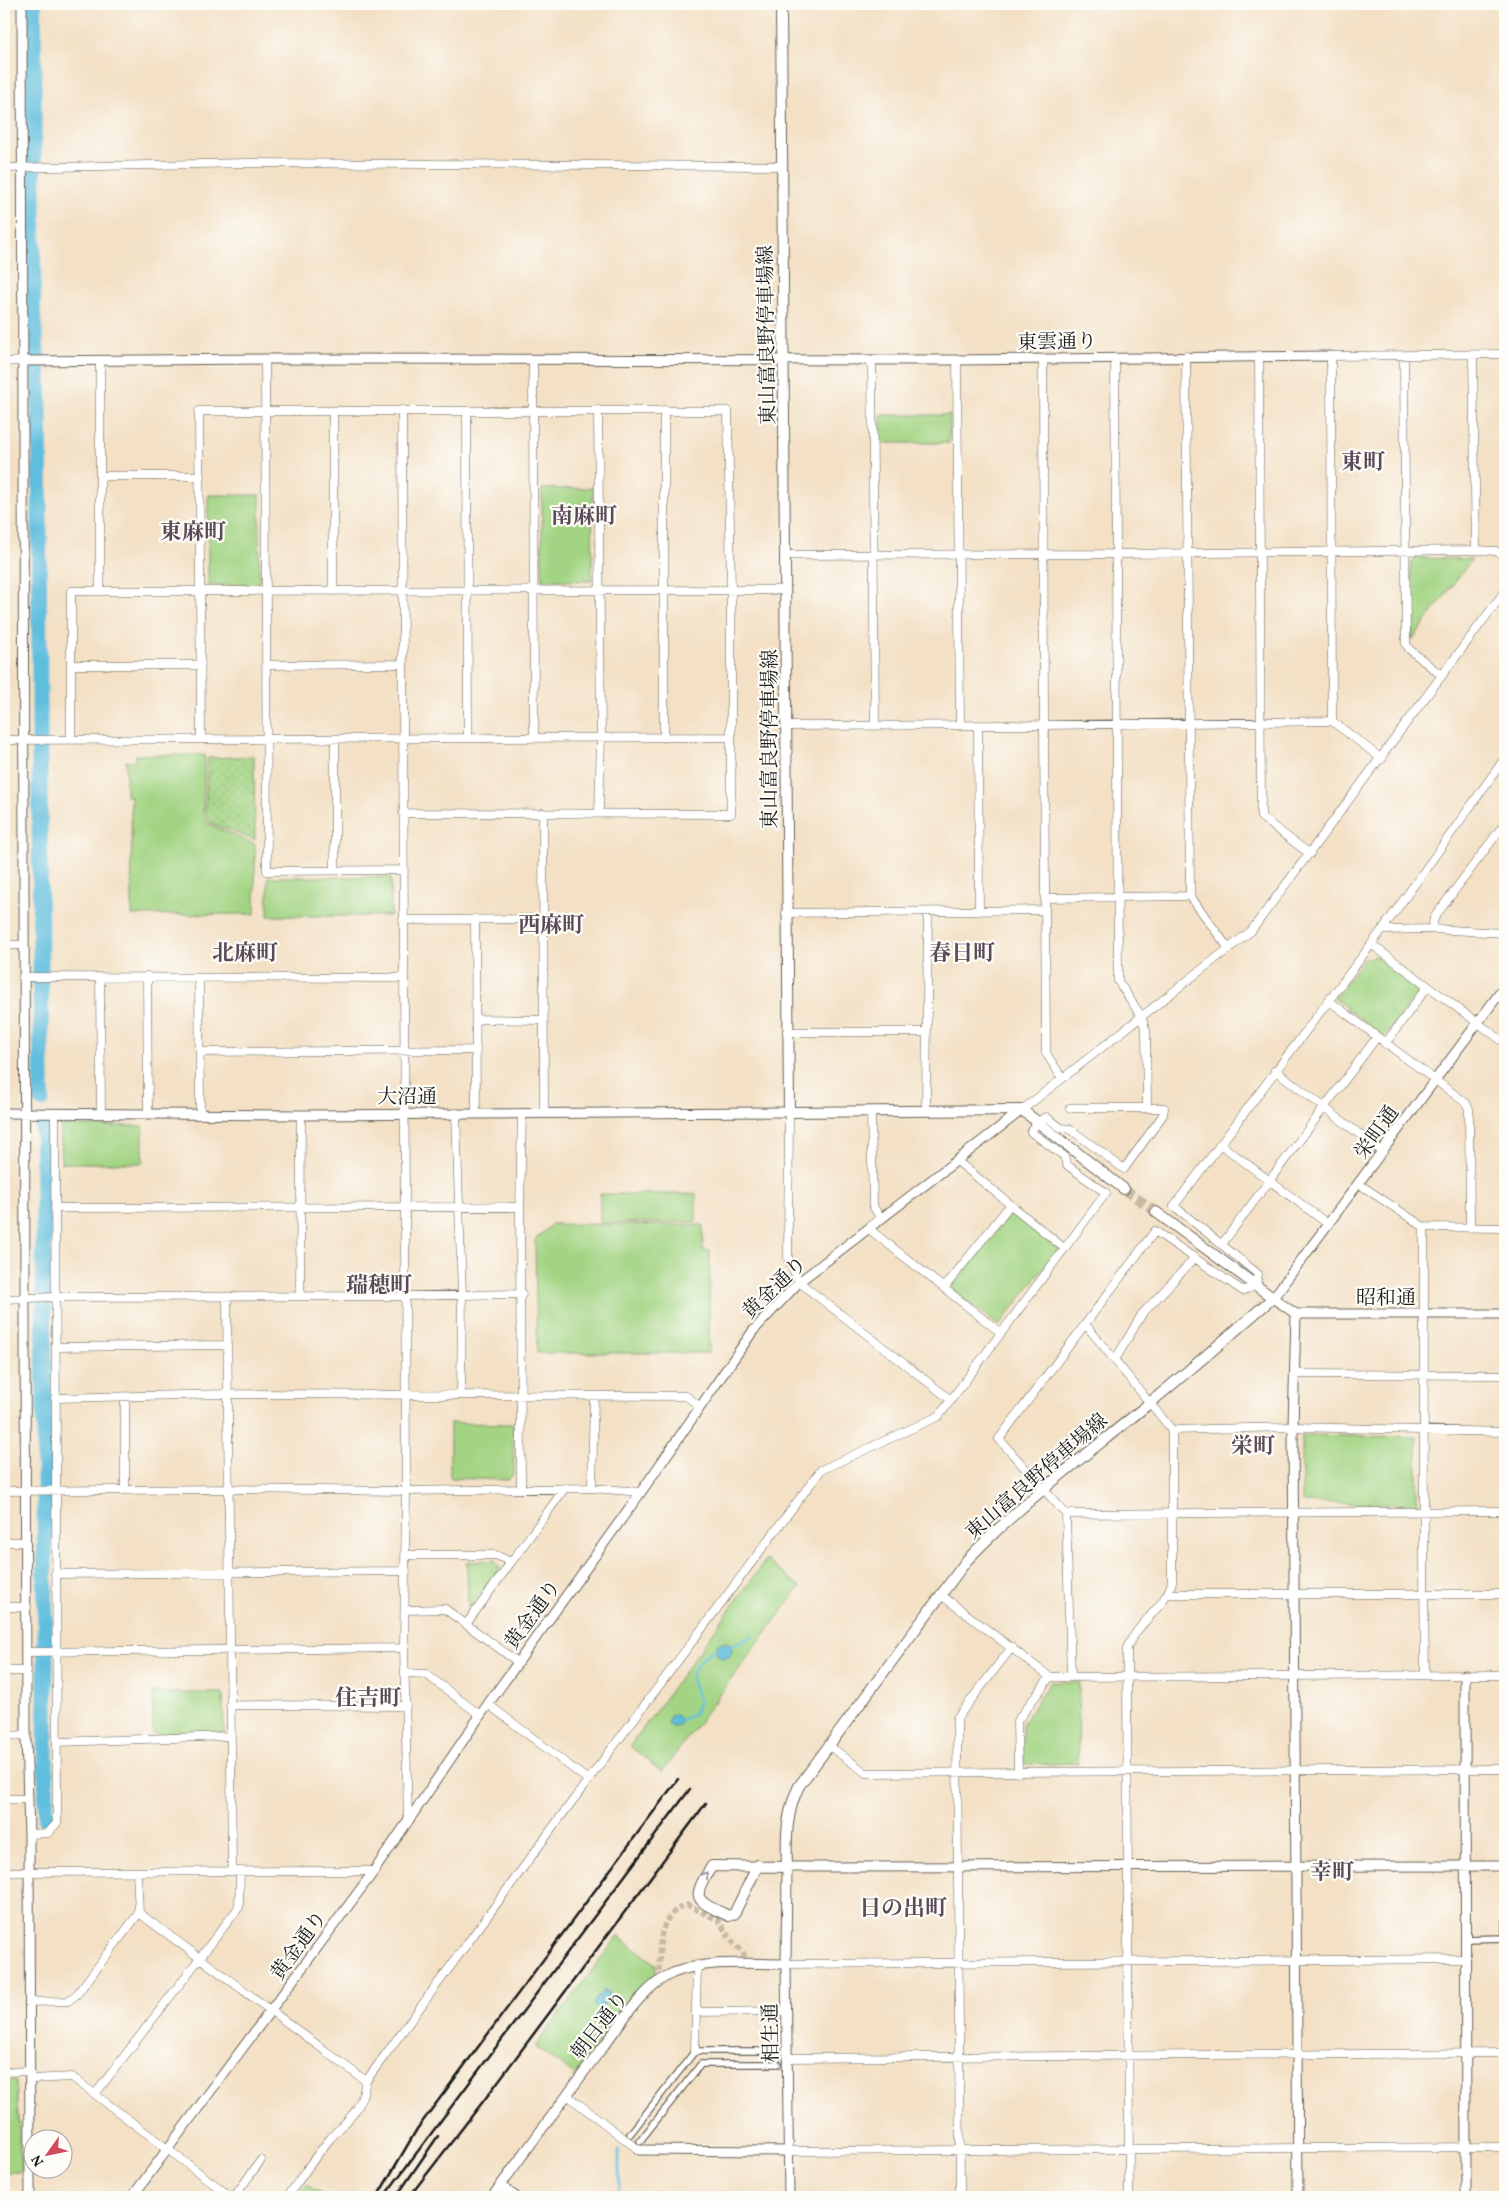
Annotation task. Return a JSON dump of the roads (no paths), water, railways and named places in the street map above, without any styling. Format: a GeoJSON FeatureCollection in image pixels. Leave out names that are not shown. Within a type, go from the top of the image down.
{"type":"FeatureCollection","features":[{"type":"Feature","properties":{"kind":"main road","name":"東山富良野停車場線"},"geometry":{"type":"LineString","coordinates":[[781,4],[786,556],[788,1112]]}},
{"type":"Feature","properties":{"kind":"main road"},"geometry":{"type":"LineString","coordinates":[[788,1112],[1022,1110],[1124,1189]]}},
{"type":"Feature","properties":{"kind":"main road"},"geometry":{"type":"LineString","coordinates":[[1156,1212],[1273,1298]]}},
{"type":"Feature","properties":{"kind":"main road","name":"東山富良野停車場線"},"geometry":{"type":"LineString","coordinates":[[788,1867],[788,1814],[791,1802],[799,1786],[967,1560],[992,1533],[1043,1489],[1151,1402],[1273,1298]]}},
{"type":"Feature","properties":{"kind":"main road"},"geometry":{"type":"LineString","coordinates":[[758,1865],[734,1914],[729,1916],[703,1903],[698,1896],[698,1887],[712,1866],[758,1865],[788,1867]]}},
{"type":"Feature","properties":{"kind":"street"},"geometry":{"type":"LineString","coordinates":[[22,4],[30,168],[23,362],[23,977],[30,2197]]}},
{"type":"Feature","properties":{"kind":"street"},"geometry":{"type":"LineString","coordinates":[[4,168],[248,163],[782,166]]}},
{"type":"Feature","properties":{"kind":"street"},"geometry":{"type":"LineString","coordinates":[[1332,721],[1331,356],[1505,354]]}},
{"type":"Feature","properties":{"kind":"street"},"geometry":{"type":"LineString","coordinates":[[1259,355],[1261,817],[1310,854]]}},
{"type":"Feature","properties":{"kind":"street","name":"東雲通り"},"geometry":{"type":"LineString","coordinates":[[23,362],[265,359],[957,360],[1259,355],[1331,356]]}},
{"type":"Feature","properties":{"kind":"street"},"geometry":{"type":"LineString","coordinates":[[1474,355],[1476,550]]}},
{"type":"Feature","properties":{"kind":"street"},"geometry":{"type":"LineString","coordinates":[[1186,356],[1190,896],[1229,949]]}},
{"type":"Feature","properties":{"kind":"street"},"geometry":{"type":"LineString","coordinates":[[1404,356],[1407,552],[1406,642],[1409,649],[1442,676]]}},
{"type":"Feature","properties":{"kind":"street"},"geometry":{"type":"LineString","coordinates":[[1115,358],[1116,897],[1118,981],[1141,1016],[1146,1031],[1147,1107]]}},
{"type":"Feature","properties":{"kind":"street"},"geometry":{"type":"LineString","coordinates":[[265,359],[267,871],[403,870]]}},
{"type":"Feature","properties":{"kind":"street"},"geometry":{"type":"LineString","coordinates":[[532,359],[534,738]]}},
{"type":"Feature","properties":{"kind":"street"},"geometry":{"type":"LineString","coordinates":[[1043,359],[1046,1053],[1062,1078]]}},
{"type":"Feature","properties":{"kind":"street"},"geometry":{"type":"LineString","coordinates":[[872,360],[875,726]]}},
{"type":"Feature","properties":{"kind":"street"},"geometry":{"type":"LineString","coordinates":[[957,360],[960,726]]}},
{"type":"Feature","properties":{"kind":"street"},"geometry":{"type":"LineString","coordinates":[[100,361],[100,591]]}},
{"type":"Feature","properties":{"kind":"street"},"geometry":{"type":"LineString","coordinates":[[4,362],[23,362]]}},
{"type":"Feature","properties":{"kind":"street"},"geometry":{"type":"LineString","coordinates":[[402,410],[404,739],[402,920],[406,1490],[406,1610],[404,1648],[408,1822]]}},
{"type":"Feature","properties":{"kind":"street"},"geometry":{"type":"LineString","coordinates":[[598,410],[601,737],[599,813]]}},
{"type":"Feature","properties":{"kind":"street"},"geometry":{"type":"LineString","coordinates":[[664,410],[664,738]]}},
{"type":"Feature","properties":{"kind":"street"},"geometry":{"type":"LineString","coordinates":[[202,739],[199,411],[728,411],[731,591],[731,814],[403,813]]}},
{"type":"Feature","properties":{"kind":"street"},"geometry":{"type":"LineString","coordinates":[[333,411],[333,590]]}},
{"type":"Feature","properties":{"kind":"street"},"geometry":{"type":"LineString","coordinates":[[467,411],[468,737]]}},
{"type":"Feature","properties":{"kind":"street"},"geometry":{"type":"LineString","coordinates":[[100,476],[200,476]]}},
{"type":"Feature","properties":{"kind":"street"},"geometry":{"type":"LineString","coordinates":[[786,556],[1260,554],[1476,550],[1496,551],[1505,558]]}},
{"type":"Feature","properties":{"kind":"street"},"geometry":{"type":"LineString","coordinates":[[72,740],[71,591],[786,590]]}},
{"type":"Feature","properties":{"kind":"street"},"geometry":{"type":"LineString","coordinates":[[1022,1110],[1250,931],[1382,759],[1505,591]]}},
{"type":"Feature","properties":{"kind":"street"},"geometry":{"type":"LineString","coordinates":[[266,665],[403,664]]}},
{"type":"Feature","properties":{"kind":"street"},"geometry":{"type":"LineString","coordinates":[[71,665],[202,665]]}},
{"type":"Feature","properties":{"kind":"street"},"geometry":{"type":"LineString","coordinates":[[787,726],[1188,725],[1332,721],[1382,759]]}},
{"type":"Feature","properties":{"kind":"street"},"geometry":{"type":"LineString","coordinates":[[978,726],[979,911]]}},
{"type":"Feature","properties":{"kind":"street"},"geometry":{"type":"LineString","coordinates":[[4,740],[730,737]]}},
{"type":"Feature","properties":{"kind":"street"},"geometry":{"type":"LineString","coordinates":[[335,739],[335,870]]}},
{"type":"Feature","properties":{"kind":"street"},"geometry":{"type":"LineString","coordinates":[[1071,1677],[1066,1514],[999,1439],[1155,1231],[1243,1291],[1256,1285],[1258,1274],[1174,1206],[1382,930],[1505,758]]}},
{"type":"Feature","properties":{"kind":"street"},"geometry":{"type":"LineString","coordinates":[[543,813],[545,919],[544,1113]]}},
{"type":"Feature","properties":{"kind":"street"},"geometry":{"type":"LineString","coordinates":[[1432,929],[1434,918],[1505,822]]}},
{"type":"Feature","properties":{"kind":"street"},"geometry":{"type":"LineString","coordinates":[[1045,898],[1190,896]]}},
{"type":"Feature","properties":{"kind":"street"},"geometry":{"type":"LineString","coordinates":[[786,913],[1045,910]]}},
{"type":"Feature","properties":{"kind":"street"},"geometry":{"type":"LineString","coordinates":[[926,1111],[928,912]]}},
{"type":"Feature","properties":{"kind":"street"},"geometry":{"type":"LineString","coordinates":[[475,919],[476,1113]]}},
{"type":"Feature","properties":{"kind":"street"},"geometry":{"type":"LineString","coordinates":[[402,920],[545,919]]}},
{"type":"Feature","properties":{"kind":"street"},"geometry":{"type":"LineString","coordinates":[[1382,930],[1432,929],[1505,933]]}},
{"type":"Feature","properties":{"kind":"street"},"geometry":{"type":"LineString","coordinates":[[1371,944],[1505,1043]]}},
{"type":"Feature","properties":{"kind":"street"},"geometry":{"type":"LineString","coordinates":[[4,945],[23,945]]}},
{"type":"Feature","properties":{"kind":"street"},"geometry":{"type":"LineString","coordinates":[[147,976],[148,1114]]}},
{"type":"Feature","properties":{"kind":"street"},"geometry":{"type":"LineString","coordinates":[[23,977],[403,978]]}},
{"type":"Feature","properties":{"kind":"street"},"geometry":{"type":"LineString","coordinates":[[100,977],[101,1114]]}},
{"type":"Feature","properties":{"kind":"street"},"geometry":{"type":"LineString","coordinates":[[199,978],[200,1115]]}},
{"type":"Feature","properties":{"kind":"street"},"geometry":{"type":"LineString","coordinates":[[1385,1044],[1428,986]]}},
{"type":"Feature","properties":{"kind":"street","name":"栄町通"},"geometry":{"type":"LineString","coordinates":[[1273,1298],[1360,1184],[1505,986]]}},
{"type":"Feature","properties":{"kind":"street"},"geometry":{"type":"LineString","coordinates":[[1328,1000],[1466,1103],[1469,1109],[1470,1227]]}},
{"type":"Feature","properties":{"kind":"street"},"geometry":{"type":"LineString","coordinates":[[476,1019],[543,1020]]}},
{"type":"Feature","properties":{"kind":"street"},"geometry":{"type":"LineString","coordinates":[[787,1032],[926,1032]]}},
{"type":"Feature","properties":{"kind":"street"},"geometry":{"type":"LineString","coordinates":[[1222,1244],[1377,1038]]}},
{"type":"Feature","properties":{"kind":"street"},"geometry":{"type":"LineString","coordinates":[[200,1052],[476,1050]]}},
{"type":"Feature","properties":{"kind":"street"},"geometry":{"type":"LineString","coordinates":[[1275,1070],[1383,1152]]}},
{"type":"Feature","properties":{"kind":"street"},"geometry":{"type":"LineString","coordinates":[[287,2197],[330,2138],[348,2122],[357,2110],[366,2082],[588,1780],[821,1470],[939,1416],[1106,1193],[1068,1165],[1064,1156],[1031,1132],[1037,1122],[1046,1117],[1061,1128],[1070,1129],[1124,1169],[1163,1115],[1164,1108],[1070,1108]]}},
{"type":"Feature","properties":{"kind":"street","name":"黄金通り"},"geometry":{"type":"LineString","coordinates":[[132,2197],[374,1871],[480,1715],[641,1492],[753,1331],[799,1282],[1022,1110]]}},
{"type":"Feature","properties":{"kind":"street"},"geometry":{"type":"LineString","coordinates":[[788,1112],[788,1258],[799,1282],[951,1400]]}},
{"type":"Feature","properties":{"kind":"street","name":"大沼通"},"geometry":{"type":"LineString","coordinates":[[4,1113],[301,1115],[788,1112]]}},
{"type":"Feature","properties":{"kind":"street"},"geometry":{"type":"LineString","coordinates":[[871,1112],[873,1206],[881,1219]]}},
{"type":"Feature","properties":{"kind":"street"},"geometry":{"type":"LineString","coordinates":[[456,1113],[462,1295],[461,1395]]}},
{"type":"Feature","properties":{"kind":"street"},"geometry":{"type":"LineString","coordinates":[[29,1834],[48,1833],[56,1823],[57,1742],[53,1651],[55,1398],[51,1297],[55,1208],[55,1114]]}},
{"type":"Feature","properties":{"kind":"street"},"geometry":{"type":"LineString","coordinates":[[521,1488],[522,1294],[520,1207],[522,1114]]}},
{"type":"Feature","properties":{"kind":"street"},"geometry":{"type":"LineString","coordinates":[[300,1296],[301,1115]]}},
{"type":"Feature","properties":{"kind":"street"},"geometry":{"type":"LineString","coordinates":[[1220,1144],[1328,1224]]}},
{"type":"Feature","properties":{"kind":"street"},"geometry":{"type":"LineString","coordinates":[[957,1161],[1064,1248]]}},
{"type":"Feature","properties":{"kind":"street"},"geometry":{"type":"LineString","coordinates":[[1360,1184],[1424,1227],[1505,1228]]}},
{"type":"Feature","properties":{"kind":"street"},"geometry":{"type":"LineString","coordinates":[[944,1288],[1010,1205]]}},
{"type":"Feature","properties":{"kind":"street"},"geometry":{"type":"LineString","coordinates":[[55,1208],[520,1207]]}},
{"type":"Feature","properties":{"kind":"street"},"geometry":{"type":"LineString","coordinates":[[1424,1227],[1425,1431],[1422,1510],[1425,1675]]}},
{"type":"Feature","properties":{"kind":"street"},"geometry":{"type":"LineString","coordinates":[[869,1229],[1001,1334]]}},
{"type":"Feature","properties":{"kind":"street"},"geometry":{"type":"LineString","coordinates":[[1115,1360],[1142,1314],[1195,1258]]}},
{"type":"Feature","properties":{"kind":"street"},"geometry":{"type":"LineString","coordinates":[[4,1299],[51,1297],[522,1294]]}},
{"type":"Feature","properties":{"kind":"street"},"geometry":{"type":"LineString","coordinates":[[96,2093],[239,1907],[230,1736],[227,1297]]}},
{"type":"Feature","properties":{"kind":"street"},"geometry":{"type":"LineString","coordinates":[[1273,1298],[1296,1314],[1293,1427],[1298,1959],[1296,2053],[1298,2197]]}},
{"type":"Feature","properties":{"kind":"street","name":"昭和通"},"geometry":{"type":"LineString","coordinates":[[1296,1314],[1505,1314]]}},
{"type":"Feature","properties":{"kind":"street"},"geometry":{"type":"LineString","coordinates":[[1085,1324],[1151,1402],[1172,1430],[1172,1582],[1169,1594],[1131,1638],[1127,1648],[1128,2197]]}},
{"type":"Feature","properties":{"kind":"street"},"geometry":{"type":"LineString","coordinates":[[58,1346],[227,1345]]}},
{"type":"Feature","properties":{"kind":"street"},"geometry":{"type":"LineString","coordinates":[[1295,1374],[1505,1376]]}},
{"type":"Feature","properties":{"kind":"street"},"geometry":{"type":"LineString","coordinates":[[55,1398],[227,1394],[686,1396],[699,1406]]}},
{"type":"Feature","properties":{"kind":"street"},"geometry":{"type":"LineString","coordinates":[[592,1488],[594,1396]]}},
{"type":"Feature","properties":{"kind":"street"},"geometry":{"type":"LineString","coordinates":[[125,1397],[125,1490]]}},
{"type":"Feature","properties":{"kind":"street"},"geometry":{"type":"LineString","coordinates":[[1172,1430],[1293,1427],[1505,1432]]}},
{"type":"Feature","properties":{"kind":"street"},"geometry":{"type":"LineString","coordinates":[[467,1623],[565,1488]]}},
{"type":"Feature","properties":{"kind":"street"},"geometry":{"type":"LineString","coordinates":[[4,1491],[592,1488],[641,1492]]}},
{"type":"Feature","properties":{"kind":"street"},"geometry":{"type":"LineString","coordinates":[[1066,1514],[1505,1510]]}},
{"type":"Feature","properties":{"kind":"street"},"geometry":{"type":"LineString","coordinates":[[4,1542],[26,1542]]}},
{"type":"Feature","properties":{"kind":"street"},"geometry":{"type":"LineString","coordinates":[[406,1555],[496,1556],[511,1562]]}},
{"type":"Feature","properties":{"kind":"street"},"geometry":{"type":"LineString","coordinates":[[55,1574],[406,1571]]}},
{"type":"Feature","properties":{"kind":"street"},"geometry":{"type":"LineString","coordinates":[[1169,1594],[1505,1594]]}},
{"type":"Feature","properties":{"kind":"street"},"geometry":{"type":"LineString","coordinates":[[941,1595],[1050,1677],[1505,1675]]}},
{"type":"Feature","properties":{"kind":"street"},"geometry":{"type":"LineString","coordinates":[[4,1607],[27,1607]]}},
{"type":"Feature","properties":{"kind":"street"},"geometry":{"type":"LineString","coordinates":[[406,1610],[445,1609],[467,1623],[519,1663]]}},
{"type":"Feature","properties":{"kind":"street"},"geometry":{"type":"LineString","coordinates":[[960,2197],[957,1718],[1012,1647]]}},
{"type":"Feature","properties":{"kind":"street"},"geometry":{"type":"LineString","coordinates":[[27,1652],[404,1648]]}},
{"type":"Feature","properties":{"kind":"street"},"geometry":{"type":"LineString","coordinates":[[4,1671],[27,1671]]}},
{"type":"Feature","properties":{"kind":"street"},"geometry":{"type":"LineString","coordinates":[[405,1673],[426,1674],[480,1715]]}},
{"type":"Feature","properties":{"kind":"street"},"geometry":{"type":"LineString","coordinates":[[1465,1675],[1466,2197]]}},
{"type":"Feature","properties":{"kind":"street"},"geometry":{"type":"LineString","coordinates":[[1018,1773],[1017,1722],[1050,1677]]}},
{"type":"Feature","properties":{"kind":"street"},"geometry":{"type":"LineString","coordinates":[[488,1704],[588,1780]]}},
{"type":"Feature","properties":{"kind":"street"},"geometry":{"type":"LineString","coordinates":[[230,1705],[406,1706]]}},
{"type":"Feature","properties":{"kind":"street"},"geometry":{"type":"LineString","coordinates":[[4,1736],[26,1735]]}},
{"type":"Feature","properties":{"kind":"street"},"geometry":{"type":"LineString","coordinates":[[57,1742],[230,1736]]}},
{"type":"Feature","properties":{"kind":"street"},"geometry":{"type":"LineString","coordinates":[[828,1745],[866,1773],[1505,1769]]}},
{"type":"Feature","properties":{"kind":"street"},"geometry":{"type":"LineString","coordinates":[[4,1799],[28,1799]]}},
{"type":"Feature","properties":{"kind":"street"},"geometry":{"type":"LineString","coordinates":[[788,1867],[1505,1866]]}},
{"type":"Feature","properties":{"kind":"street","name":"相生通"},"geometry":{"type":"LineString","coordinates":[[788,1867],[786,1964],[789,2197]]}},
{"type":"Feature","properties":{"kind":"street"},"geometry":{"type":"LineString","coordinates":[[4,1872],[374,1871]]}},
{"type":"Feature","properties":{"kind":"street"},"geometry":{"type":"LineString","coordinates":[[30,2002],[68,2002],[77,1994],[139,1913],[137,1872]]}},
{"type":"Feature","properties":{"kind":"street"},"geometry":{"type":"LineString","coordinates":[[139,1913],[366,2082]]}},
{"type":"Feature","properties":{"kind":"street"},"geometry":{"type":"LineString","coordinates":[[1466,1939],[1505,1938],[1505,1924]]}},
{"type":"Feature","properties":{"kind":"street"},"geometry":{"type":"LineString","coordinates":[[786,1964],[1466,1959]]}},
{"type":"Feature","properties":{"kind":"street","name":"朝日通り"},"geometry":{"type":"LineString","coordinates":[[492,2197],[567,2095],[651,1988],[671,1974],[697,1965],[734,1963],[786,1964]]}},
{"type":"Feature","properties":{"kind":"street"},"geometry":{"type":"LineString","coordinates":[[630,2134],[695,2051],[697,1965]]}},
{"type":"Feature","properties":{"kind":"street"},"geometry":{"type":"LineString","coordinates":[[696,2012],[787,2011]]}},
{"type":"Feature","properties":{"kind":"street"},"geometry":{"type":"LineString","coordinates":[[695,2051],[778,2051]]}},
{"type":"Feature","properties":{"kind":"street"},"geometry":{"type":"LineString","coordinates":[[788,2058],[1129,2054],[1505,2053]]}},
{"type":"Feature","properties":{"kind":"street"},"geometry":{"type":"LineString","coordinates":[[640,2146],[701,2064],[778,2064]]}},
{"type":"Feature","properties":{"kind":"street"},"geometry":{"type":"LineString","coordinates":[[4,2072],[72,2077],[96,2093],[167,2150],[233,2197],[262,2160]]}},
{"type":"Feature","properties":{"kind":"street"},"geometry":{"type":"LineString","coordinates":[[567,2095],[640,2146],[788,2151],[1505,2147]]}},
{"type":"Feature","properties":{"kind":"street"},"geometry":{"type":"LineString","coordinates":[[501,2186],[516,2197]]}},
{"type":"Feature","properties":{"kind":"water"},"geometry":{"type":"Polygon","coordinates":[[[724,1642],[730,1644],[732,1650],[730,1656],[724,1658],[718,1656],[716,1650],[718,1644],[724,1642]]]}},
{"type":"Feature","properties":{"kind":"water"},"geometry":{"type":"Polygon","coordinates":[[[672,1715],[676,1715],[680,1721],[676,1727],[672,1727],[668,1723],[668,1719],[672,1715]]]}},
{"type":"Feature","properties":{"kind":"water"},"geometry":{"type":"Polygon","coordinates":[[[604,1990],[608,1992],[609,1997],[602,2007],[597,2009],[594,2006],[594,2002],[604,1990]]]}},
{"type":"Feature","properties":{"kind":"waterway"},"geometry":{"type":"LineString","coordinates":[[34,4],[33,318],[40,417],[42,1100]]}},
{"type":"Feature","properties":{"kind":"waterway"},"geometry":{"type":"LineString","coordinates":[[43,1126],[46,1820]]}},
{"type":"Feature","properties":{"kind":"waterway"},"geometry":{"type":"LineString","coordinates":[[729,1647],[752,1636]]}},
{"type":"Feature","properties":{"kind":"waterway"},"geometry":{"type":"LineString","coordinates":[[680,1721],[694,1714],[699,1700],[692,1681],[696,1666],[709,1653],[719,1649]]}},
{"type":"Feature","properties":{"kind":"waterway"},"geometry":{"type":"LineString","coordinates":[[619,2150],[619,2197]]}},
{"type":"Feature","properties":{"kind":"tunnel"},"geometry":{"type":"LineString","coordinates":[[1124,1189],[1156,1212]]}},
{"type":"Feature","properties":{"kind":"tunnel"},"geometry":{"type":"LineString","coordinates":[[659,1971],[660,1942],[665,1924],[677,1909],[687,1905],[718,1920],[731,1940],[744,1954],[744,1963]]}},
{"type":"Feature","properties":{"kind":"railway"},"geometry":{"type":"LineString","coordinates":[[377,2197],[417,2129],[678,1779]]}},
{"type":"Feature","properties":{"kind":"railway"},"geometry":{"type":"LineString","coordinates":[[385,2195],[690,1789]]}},
{"type":"Feature","properties":{"kind":"railway"},"geometry":{"type":"LineString","coordinates":[[409,2197],[485,2099],[706,1803]]}},
{"type":"Feature","properties":{"kind":"railway"},"geometry":{"type":"LineString","coordinates":[[396,2197],[438,2136]]}},
{"type":"Feature","properties":{"kind":"district","name":"東町"},"geometry":{"type":"Point","coordinates":[1363,461]}},
{"type":"Feature","properties":{"kind":"district","name":"南麻町"},"geometry":{"type":"Point","coordinates":[584,515]}},
{"type":"Feature","properties":{"kind":"district","name":"東麻町"},"geometry":{"type":"Point","coordinates":[193,531]}},
{"type":"Feature","properties":{"kind":"district","name":"西麻町"},"geometry":{"type":"Point","coordinates":[551,924]}},
{"type":"Feature","properties":{"kind":"district","name":"北麻町"},"geometry":{"type":"Point","coordinates":[245,952]}},
{"type":"Feature","properties":{"kind":"district","name":"春日町"},"geometry":{"type":"Point","coordinates":[962,952]}},
{"type":"Feature","properties":{"kind":"district","name":"瑞穂町"},"geometry":{"type":"Point","coordinates":[379,1284]}},
{"type":"Feature","properties":{"kind":"district","name":"栄町"},"geometry":{"type":"Point","coordinates":[1253,1445]}},
{"type":"Feature","properties":{"kind":"district","name":"住吉町"},"geometry":{"type":"Point","coordinates":[368,1697]}},
{"type":"Feature","properties":{"kind":"district","name":"幸町"},"geometry":{"type":"Point","coordinates":[1332,1871]}},
{"type":"Feature","properties":{"kind":"district","name":"日の出町"},"geometry":{"type":"Point","coordinates":[903,1907]}}]}
